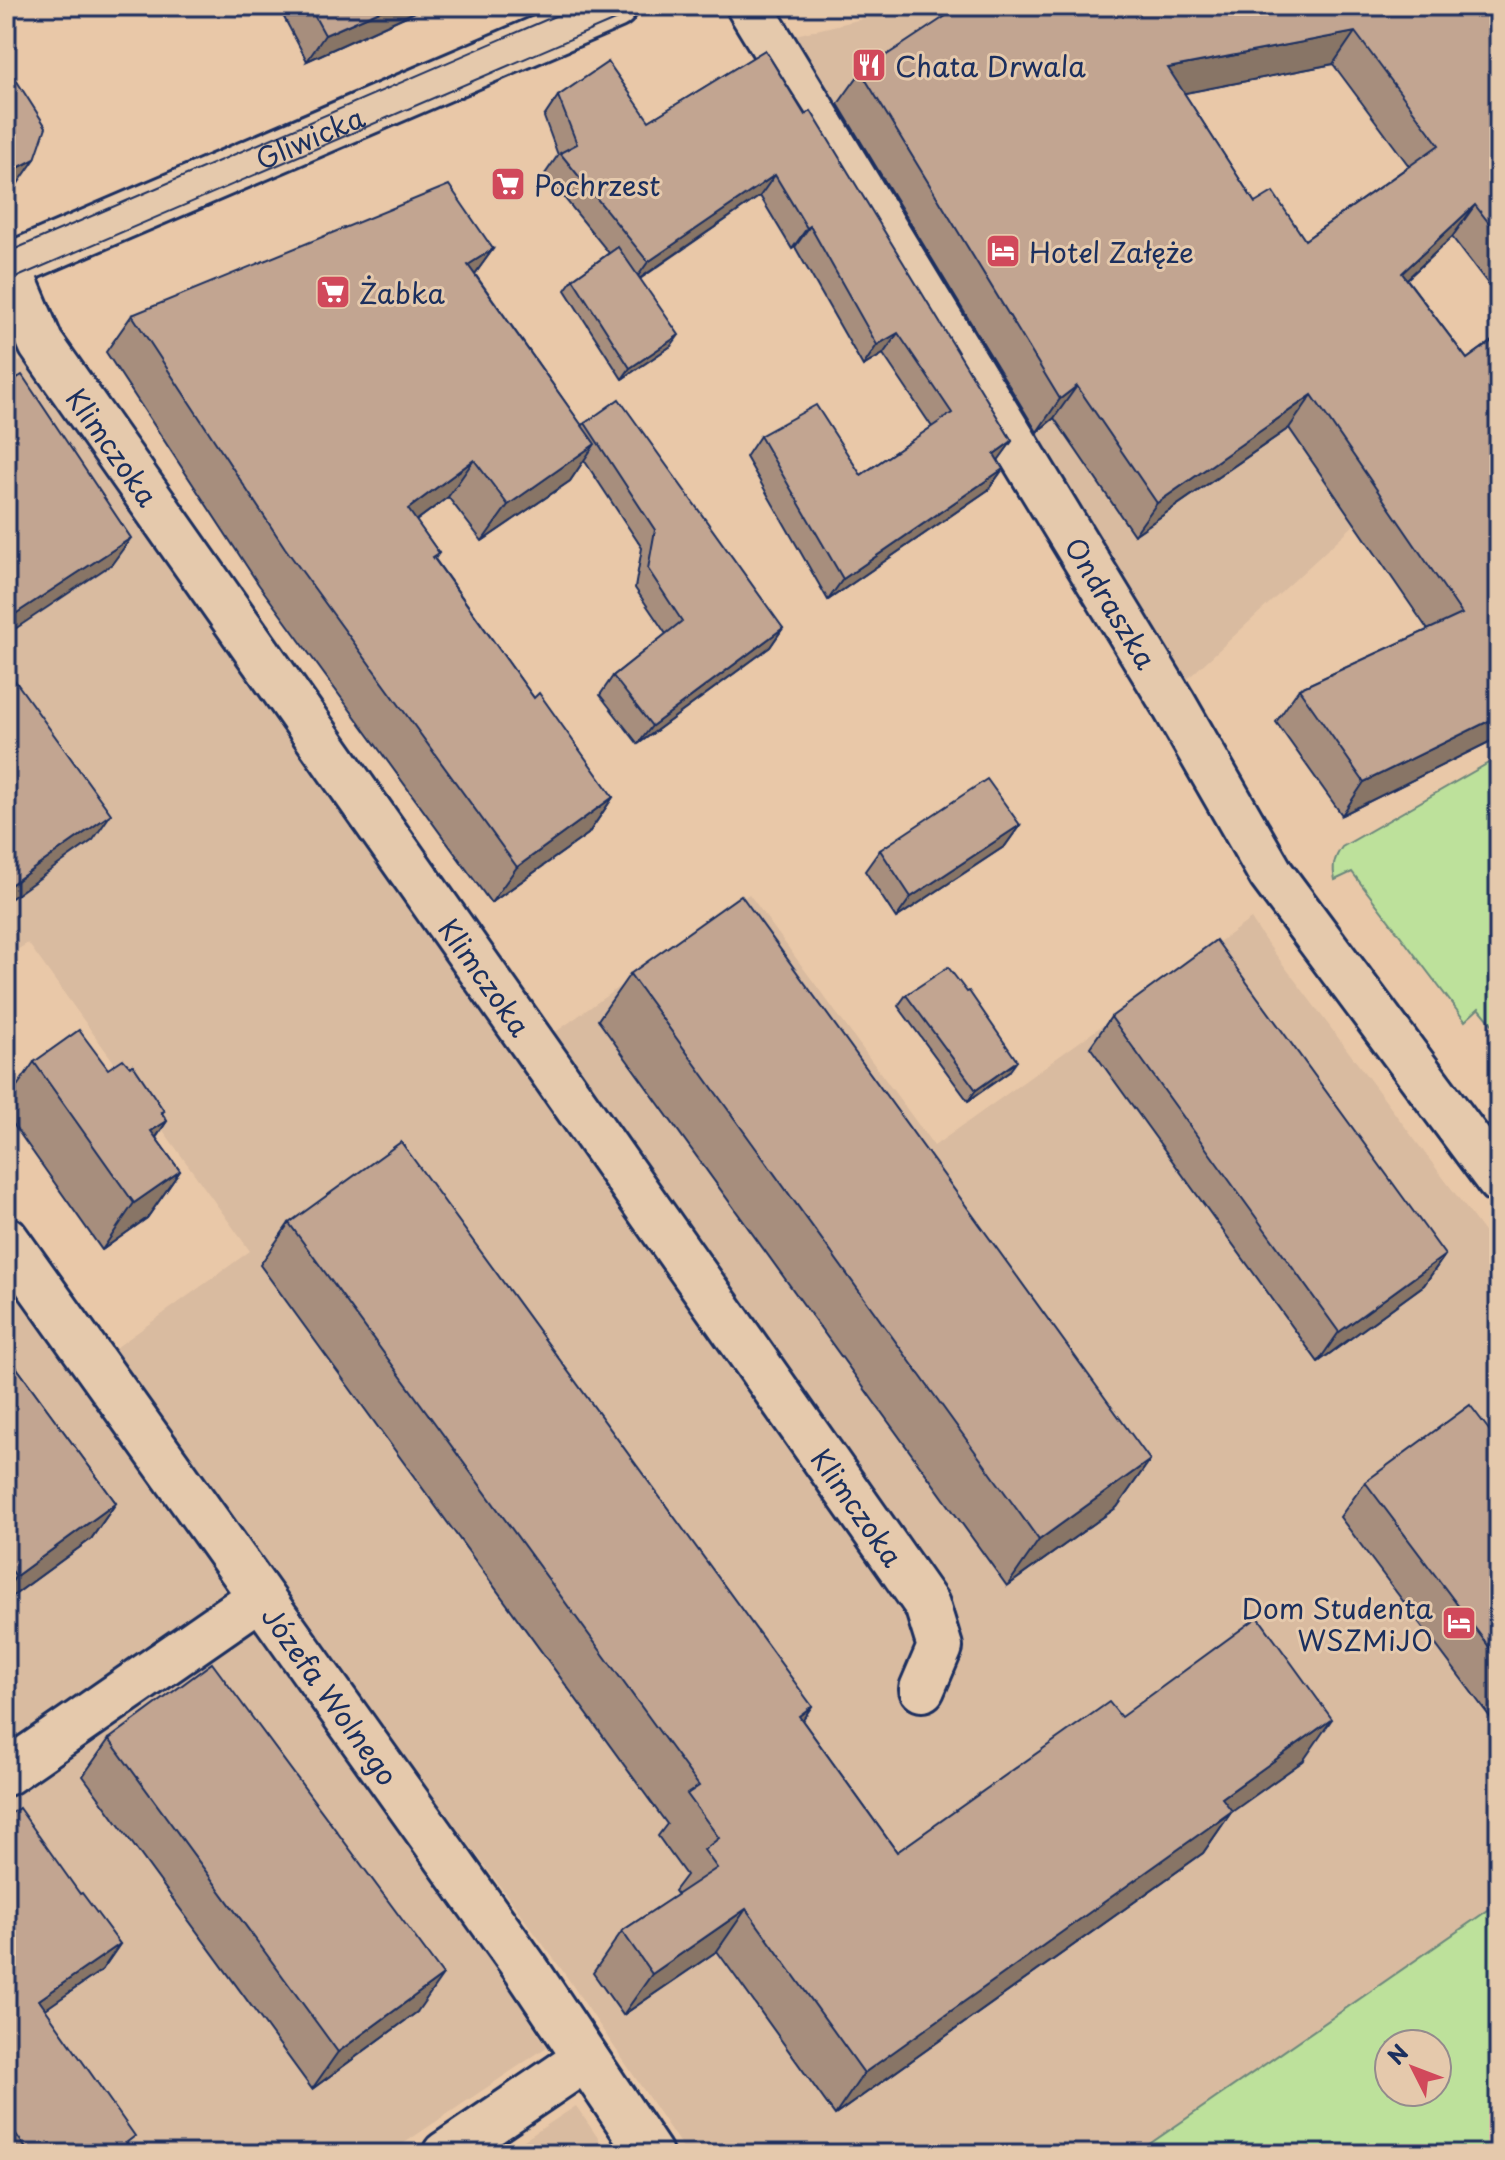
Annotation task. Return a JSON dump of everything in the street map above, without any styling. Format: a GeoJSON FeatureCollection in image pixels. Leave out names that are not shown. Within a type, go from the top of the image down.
{"type":"FeatureCollection","features":[{"type":"Feature","properties":{"kind":"street","name":"Gliwicka"},"geometry":{"type":"LineString","coordinates":[[7,267],[615,6]]}},
{"type":"Feature","properties":{"kind":"street","name":"Ondraszka"},"geometry":{"type":"LineString","coordinates":[[749,6],[1174,705],[1271,874],[1499,1181]]}},
{"type":"Feature","properties":{"kind":"street","name":"Klimczoka"},"geometry":{"type":"LineString","coordinates":[[7,267],[41,344],[927,1605],[940,1647],[922,1689]]}},
{"type":"Feature","properties":{"kind":"street","name":"Józefa Wolnego"},"geometry":{"type":"LineString","coordinates":[[6,1239],[526,1969],[650,2154]]}},
{"type":"Feature","properties":{"kind":"street"},"geometry":{"type":"LineString","coordinates":[[6,1773],[260,1597]]}},
{"type":"Feature","properties":{"kind":"street"},"geometry":{"type":"LineString","coordinates":[[445,2154],[585,2059]]}},
{"type":"Feature","properties":{"kind":"shaded area"},"geometry":{"type":"Polygon","coordinates":[[[916,6],[1006,6],[1355,524],[1181,685],[783,38],[916,6]]]}},
{"type":"Feature","properties":{"kind":"shaded area"},"geometry":{"type":"Polygon","coordinates":[[[35,356],[525,1054],[749,894],[934,1146],[1251,919],[1499,1252],[1499,1907],[1496,1905],[1135,2154],[687,2154],[562,1970],[106,1355],[250,1251],[28,943],[6,957],[6,366],[35,356]]]}},
{"type":"Feature","properties":{"kind":"shaded area"},"geometry":{"type":"Polygon","coordinates":[[[6,1260],[241,1592],[6,1755],[6,1260]]]}},
{"type":"Feature","properties":{"kind":"shaded area"},"geometry":{"type":"Polygon","coordinates":[[[256,1621],[547,2047],[388,2154],[6,2154],[6,1798],[256,1621]]]}},
{"type":"Feature","properties":{"kind":"shaded area"},"geometry":{"type":"Polygon","coordinates":[[[576,2106],[609,2154],[503,2154],[576,2106]]]}},
{"type":"Feature","properties":{"kind":"green space"},"geometry":{"type":"Polygon","coordinates":[[[1499,757],[1499,1021],[1493,1025],[1479,1008],[1465,1021],[1352,872],[1335,880],[1334,867],[1342,847],[1499,757]]]}},
{"type":"Feature","properties":{"kind":"green space"},"geometry":{"type":"Polygon","coordinates":[[[1497,1904],[1499,2154],[1135,2154],[1497,1904]]]}},
{"type":"Feature","properties":{"kind":"building"},"geometry":{"type":"Polygon","coordinates":[[[309,6],[391,6],[325,35],[309,6]]]}},
{"type":"Feature","properties":{"kind":"building"},"geometry":{"type":"Polygon","coordinates":[[[961,6],[1499,6],[1499,236],[1475,205],[1402,273],[1467,359],[1499,336],[1499,716],[1364,782],[1299,689],[1462,614],[1312,395],[1157,503],[1077,386],[1060,399],[861,72],[961,6]],[[1355,32],[1168,68],[1255,203],[1273,192],[1305,240],[1439,145],[1355,32]]]}},
{"type":"Feature","properties":{"kind":"building"},"geometry":{"type":"Polygon","coordinates":[[[765,50],[805,115],[811,111],[1012,441],[994,454],[1003,469],[843,579],[760,436],[816,405],[861,475],[952,413],[898,333],[877,345],[810,226],[807,228],[775,175],[648,262],[560,153],[577,144],[558,96],[608,62],[649,121],[765,50]]]}},
{"type":"Feature","properties":{"kind":"building"},"geometry":{"type":"Polygon","coordinates":[[[6,64],[46,127],[35,159],[6,174],[6,64]]]}},
{"type":"Feature","properties":{"kind":"building"},"geometry":{"type":"Polygon","coordinates":[[[449,185],[493,249],[468,265],[595,444],[508,505],[474,460],[408,509],[439,553],[433,557],[534,698],[539,693],[613,797],[517,867],[285,548],[132,315],[449,185]]]}},
{"type":"Feature","properties":{"kind":"building"},"geometry":{"type":"Polygon","coordinates":[[[618,247],[679,335],[630,368],[573,279],[618,247]]]}},
{"type":"Feature","properties":{"kind":"building"},"geometry":{"type":"Polygon","coordinates":[[[22,375],[131,538],[6,620],[6,385],[22,375]]]}},
{"type":"Feature","properties":{"kind":"building"},"geometry":{"type":"Polygon","coordinates":[[[619,399],[783,628],[652,726],[613,676],[682,621],[648,569],[655,530],[585,423],[619,399]]]}},
{"type":"Feature","properties":{"kind":"building"},"geometry":{"type":"Polygon","coordinates":[[[6,668],[111,814],[6,888],[6,668]]]}},
{"type":"Feature","properties":{"kind":"building"},"geometry":{"type":"Polygon","coordinates":[[[987,779],[1020,825],[911,897],[880,850],[987,779]]]}},
{"type":"Feature","properties":{"kind":"building"},"geometry":{"type":"Polygon","coordinates":[[[741,895],[1150,1460],[1039,1540],[630,974],[741,895]]]}},
{"type":"Feature","properties":{"kind":"building"},"geometry":{"type":"Polygon","coordinates":[[[1216,940],[1445,1255],[1339,1332],[1111,1017],[1216,940]]]}},
{"type":"Feature","properties":{"kind":"building"},"geometry":{"type":"Polygon","coordinates":[[[948,967],[969,991],[1017,1061],[976,1090],[906,995],[948,967]]]}},
{"type":"Feature","properties":{"kind":"building"},"geometry":{"type":"Polygon","coordinates":[[[79,1030],[108,1069],[123,1059],[130,1067],[133,1065],[164,1111],[161,1112],[167,1121],[151,1131],[180,1171],[134,1203],[34,1062],[79,1030]]]}},
{"type":"Feature","properties":{"kind":"building"},"geometry":{"type":"Polygon","coordinates":[[[401,1142],[812,1706],[799,1716],[897,1852],[1109,1702],[1121,1717],[1258,1617],[1332,1719],[1222,1798],[1232,1811],[864,2073],[746,1909],[652,1974],[622,1931],[717,1868],[704,1850],[719,1838],[687,1794],[699,1786],[289,1223],[401,1142]]]}},
{"type":"Feature","properties":{"kind":"building"},"geometry":{"type":"Polygon","coordinates":[[[6,1353],[116,1503],[16,1576],[6,1563],[6,1353]]]}},
{"type":"Feature","properties":{"kind":"building"},"geometry":{"type":"Polygon","coordinates":[[[1470,1405],[1499,1443],[1499,1660],[1365,1482],[1470,1405]]]}},
{"type":"Feature","properties":{"kind":"building"},"geometry":{"type":"Polygon","coordinates":[[[212,1663],[443,1975],[338,2052],[109,1739],[212,1663]]]}},
{"type":"Feature","properties":{"kind":"building"},"geometry":{"type":"Polygon","coordinates":[[[19,1808],[120,1944],[39,2000],[135,2136],[126,2143],[134,2154],[30,2154],[6,2120],[6,1817],[19,1808]]]}},
{"type":"Feature","properties":{"kind":"tram line"},"geometry":{"type":"LineString","coordinates":[[6,253],[578,6]]}},
{"type":"Feature","properties":{"kind":"tram line"},"geometry":{"type":"LineString","coordinates":[[6,282],[647,6]]}},
{"type":"Feature","properties":{"kind":"place","name":"Chata Drwala"},"geometry":{"type":"Point","coordinates":[869,65]}},
{"type":"Feature","properties":{"kind":"place","name":"Pochrzest"},"geometry":{"type":"Point","coordinates":[508,184]}},
{"type":"Feature","properties":{"kind":"place","name":"Hotel Załęże"},"geometry":{"type":"Point","coordinates":[1003,251]}},
{"type":"Feature","properties":{"kind":"place","name":"Żabka"},"geometry":{"type":"Point","coordinates":[333,292]}},
{"type":"Feature","properties":{"kind":"place","name":"Dom Studenta WSZMiJO"},"geometry":{"type":"Point","coordinates":[1459,1623]}}]}
